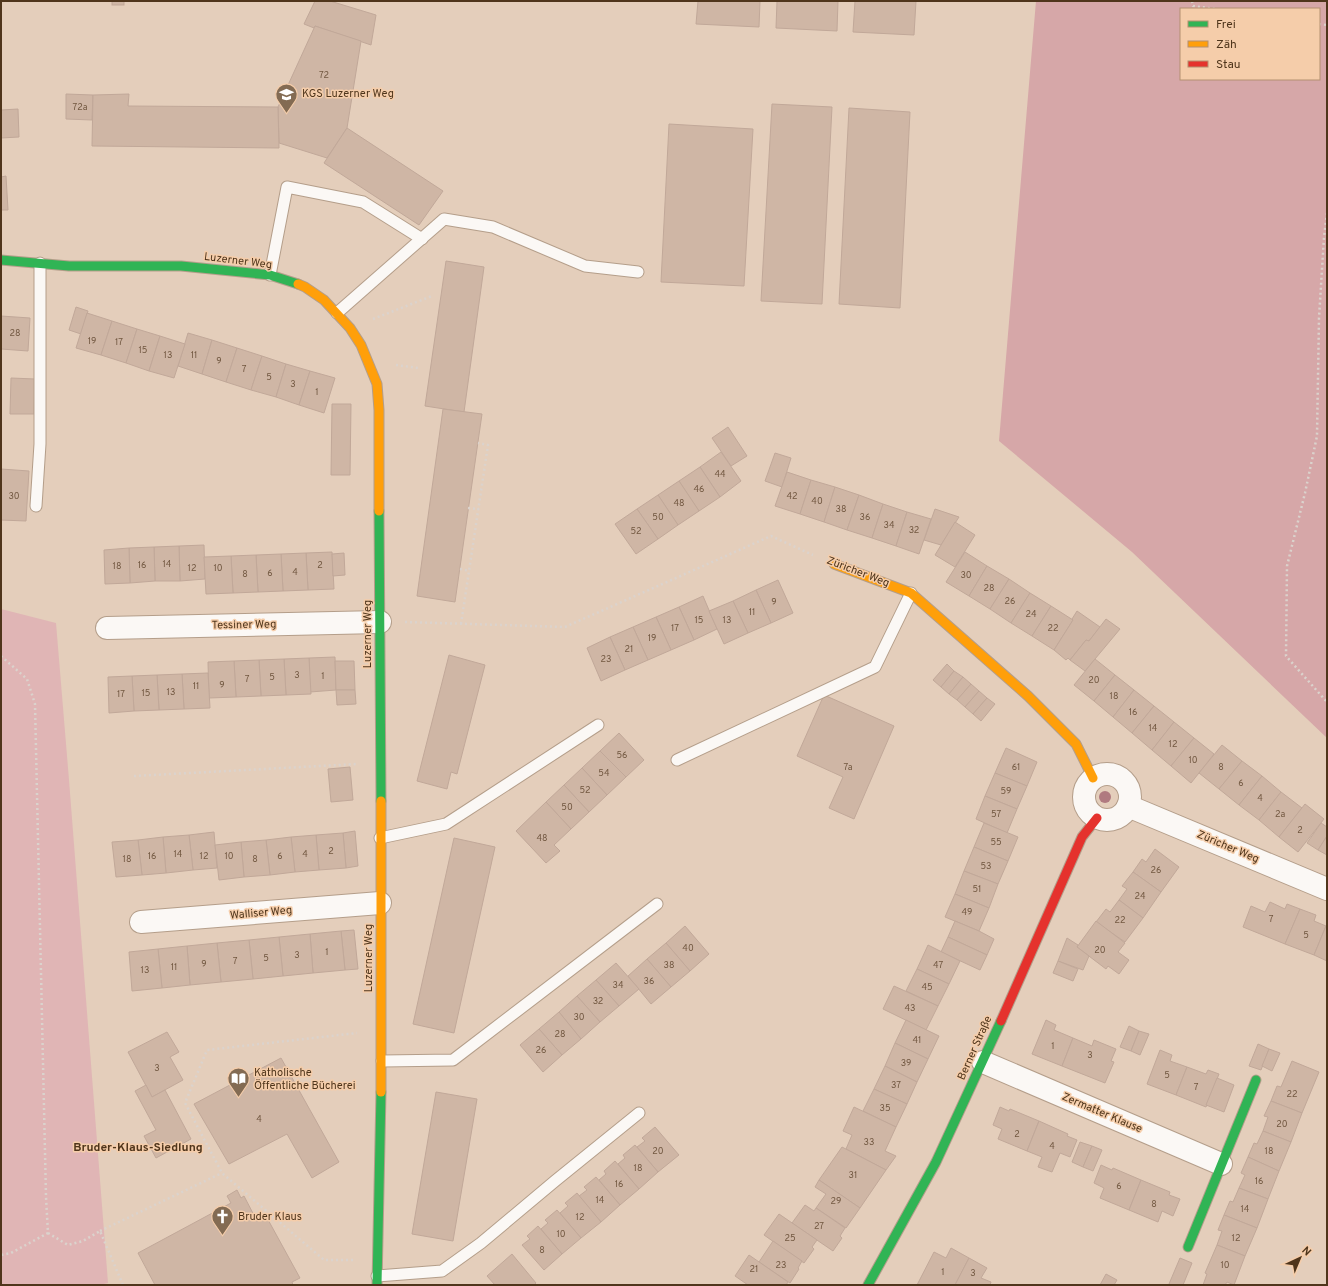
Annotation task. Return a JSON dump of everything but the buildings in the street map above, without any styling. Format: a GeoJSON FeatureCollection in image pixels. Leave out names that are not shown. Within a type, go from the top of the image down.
{"type":"FeatureCollection","features":[{"type":"Feature","properties":{"kind":"street","name":"Luzerner Weg"},"geometry":{"type":"LineString","coordinates":[[1,260],[69,266],[181,266],[270,275],[304,287],[324,300],[337,313],[350,328],[361,345],[377,384],[379,410],[380,903],[382,1061],[377,1280]]}},
{"type":"Feature","properties":{"kind":"street","name":"Züricher Weg"},"geometry":{"type":"LineString","coordinates":[[834,564],[912,592],[1028,696],[1076,744],[1093,778]]}},
{"type":"Feature","properties":{"kind":"street","name":"Tessiner Weg"},"geometry":{"type":"LineString","coordinates":[[107,628],[380,622]]}},
{"type":"Feature","properties":{"kind":"street"},"geometry":{"type":"LineString","coordinates":[[1104,773],[1119,777],[1129,790],[1130,798],[1128,806],[1120,816],[1113,819],[1105,820],[1097,818],[1090,813],[1083,799],[1087,784],[1093,778],[1104,773]]}},
{"type":"Feature","properties":{"kind":"street","name":"Züricher Weg"},"geometry":{"type":"LineString","coordinates":[[1128,806],[1327,889]]}},
{"type":"Feature","properties":{"kind":"street","name":"Berner Straße"},"geometry":{"type":"LineString","coordinates":[[868,1285],[936,1162],[983,1062],[1082,837],[1097,818]]}},
{"type":"Feature","properties":{"kind":"street","name":"Walliser Weg"},"geometry":{"type":"LineString","coordinates":[[141,922],[380,903]]}},
{"type":"Feature","properties":{"kind":"street","name":"Zermatter Klause"},"geometry":{"type":"LineString","coordinates":[[983,1062],[1221,1164]]}},
{"type":"Feature","properties":{"kind":"street"},"geometry":{"type":"LineString","coordinates":[[1188,1247],[1256,1080]]}},
{"type":"Feature","properties":{"kind":"lane"},"geometry":{"type":"LineString","coordinates":[[270,275],[288,187],[363,202],[422,239]]}},
{"type":"Feature","properties":{"kind":"lane"},"geometry":{"type":"LineString","coordinates":[[337,313],[444,219],[494,227],[585,266],[638,272]]}},
{"type":"Feature","properties":{"kind":"lane"},"geometry":{"type":"LineString","coordinates":[[36,262],[40,444],[36,506]]}},
{"type":"Feature","properties":{"kind":"lane"},"geometry":{"type":"LineString","coordinates":[[678,760],[875,666],[912,592]]}},
{"type":"Feature","properties":{"kind":"lane"},"geometry":{"type":"LineString","coordinates":[[380,838],[446,824],[598,725]]}},
{"type":"Feature","properties":{"kind":"lane"},"geometry":{"type":"LineString","coordinates":[[382,1061],[453,1060],[658,904]]}},
{"type":"Feature","properties":{"kind":"lane"},"geometry":{"type":"LineString","coordinates":[[377,1280],[442,1271],[481,1243],[639,1113]]}},
{"type":"Feature","properties":{"kind":"path"},"geometry":{"type":"LineString","coordinates":[[1192,1],[1193,6],[1208,8]]}},
{"type":"Feature","properties":{"kind":"path"},"geometry":{"type":"LineString","coordinates":[[1327,213],[1319,318],[1317,436],[1287,566],[1286,648],[1286,656],[1327,702]]}},
{"type":"Feature","properties":{"kind":"path"},"geometry":{"type":"LineString","coordinates":[[350,328],[432,296]]}},
{"type":"Feature","properties":{"kind":"path"},"geometry":{"type":"LineString","coordinates":[[380,622],[461,624],[488,445],[478,443]]}},
{"type":"Feature","properties":{"kind":"path"},"geometry":{"type":"LineString","coordinates":[[468,508],[479,509]]}},
{"type":"Feature","properties":{"kind":"path","name":"Züricher Weg"},"geometry":{"type":"LineString","coordinates":[[461,624],[565,626],[771,536],[834,564]]}},
{"type":"Feature","properties":{"kind":"path"},"geometry":{"type":"LineString","coordinates":[[460,569],[470,571]]}},
{"type":"Feature","properties":{"kind":"path"},"geometry":{"type":"LineString","coordinates":[[1,656],[27,678],[35,704],[48,1233]]}},
{"type":"Feature","properties":{"kind":"path"},"geometry":{"type":"LineString","coordinates":[[134,776],[380,762]]}},
{"type":"Feature","properties":{"kind":"path"},"geometry":{"type":"LineString","coordinates":[[378,1259],[324,1260],[222,1173],[185,1103],[207,1050],[381,1031]]}},
{"type":"Feature","properties":{"kind":"path"},"geometry":{"type":"LineString","coordinates":[[48,1233],[68,1246],[83,1241],[100,1231],[222,1173]]}},
{"type":"Feature","properties":{"kind":"path"},"geometry":{"type":"LineString","coordinates":[[100,1231],[123,1285]]}},
{"type":"Feature","properties":{"kind":"path"},"geometry":{"type":"LineString","coordinates":[[1,1255],[11,1253],[48,1233]]}},
{"type":"Feature","properties":{"kind":"shaded area"},"geometry":{"type":"Polygon","coordinates":[[[1036,1],[1327,1],[1327,738],[1132,552],[999,441],[1036,1]]]}},
{"type":"Feature","properties":{"kind":"shaded area"},"geometry":{"type":"Polygon","coordinates":[[[1,609],[56,623],[108,1283],[100,1285],[1,1285],[1,609]]]}},
{"type":"Feature","properties":{"kind":"traffic: fast"},"geometry":{"type":"LineString","coordinates":[[1,260],[69,266],[181,266],[270,275],[298,284]]}},
{"type":"Feature","properties":{"kind":"traffic: fast"},"geometry":{"type":"LineString","coordinates":[[379,511],[381,801]]}},
{"type":"Feature","properties":{"kind":"traffic: fast"},"geometry":{"type":"LineString","coordinates":[[868,1285],[936,1162],[1001,1021]]}},
{"type":"Feature","properties":{"kind":"traffic: fast"},"geometry":{"type":"LineString","coordinates":[[1188,1247],[1256,1080]]}},
{"type":"Feature","properties":{"kind":"traffic: fast"},"geometry":{"type":"LineString","coordinates":[[377,1285],[381,1092]]}},
{"type":"Feature","properties":{"kind":"traffic: slow"},"geometry":{"type":"LineString","coordinates":[[298,284],[324,300],[350,328],[361,345],[377,384],[379,410],[379,511]]}},
{"type":"Feature","properties":{"kind":"traffic: slow"},"geometry":{"type":"LineString","coordinates":[[834,564],[911,593],[1028,696],[1076,744],[1093,778]]}},
{"type":"Feature","properties":{"kind":"traffic: slow"},"geometry":{"type":"LineString","coordinates":[[381,801],[381,1092]]}},
{"type":"Feature","properties":{"kind":"traffic: jam"},"geometry":{"type":"LineString","coordinates":[[1001,1021],[1082,837],[1097,818]]}},
{"type":"Feature","properties":{"kind":"place","name":"KGS Luzerner Weg"},"geometry":{"type":"Point","coordinates":[286,114]}},
{"type":"Feature","properties":{"kind":"place","name":"Katholische Öffentliche Bücherei"},"geometry":{"type":"Point","coordinates":[238,1098]}},
{"type":"Feature","properties":{"kind":"place","name":"Bruder Klaus"},"geometry":{"type":"Point","coordinates":[223,1236]}},
{"type":"Feature","properties":{"kind":"district","name":"Bruder-Klaus-Siedlung"},"geometry":{"type":"Point","coordinates":[138,1148]}}]}
